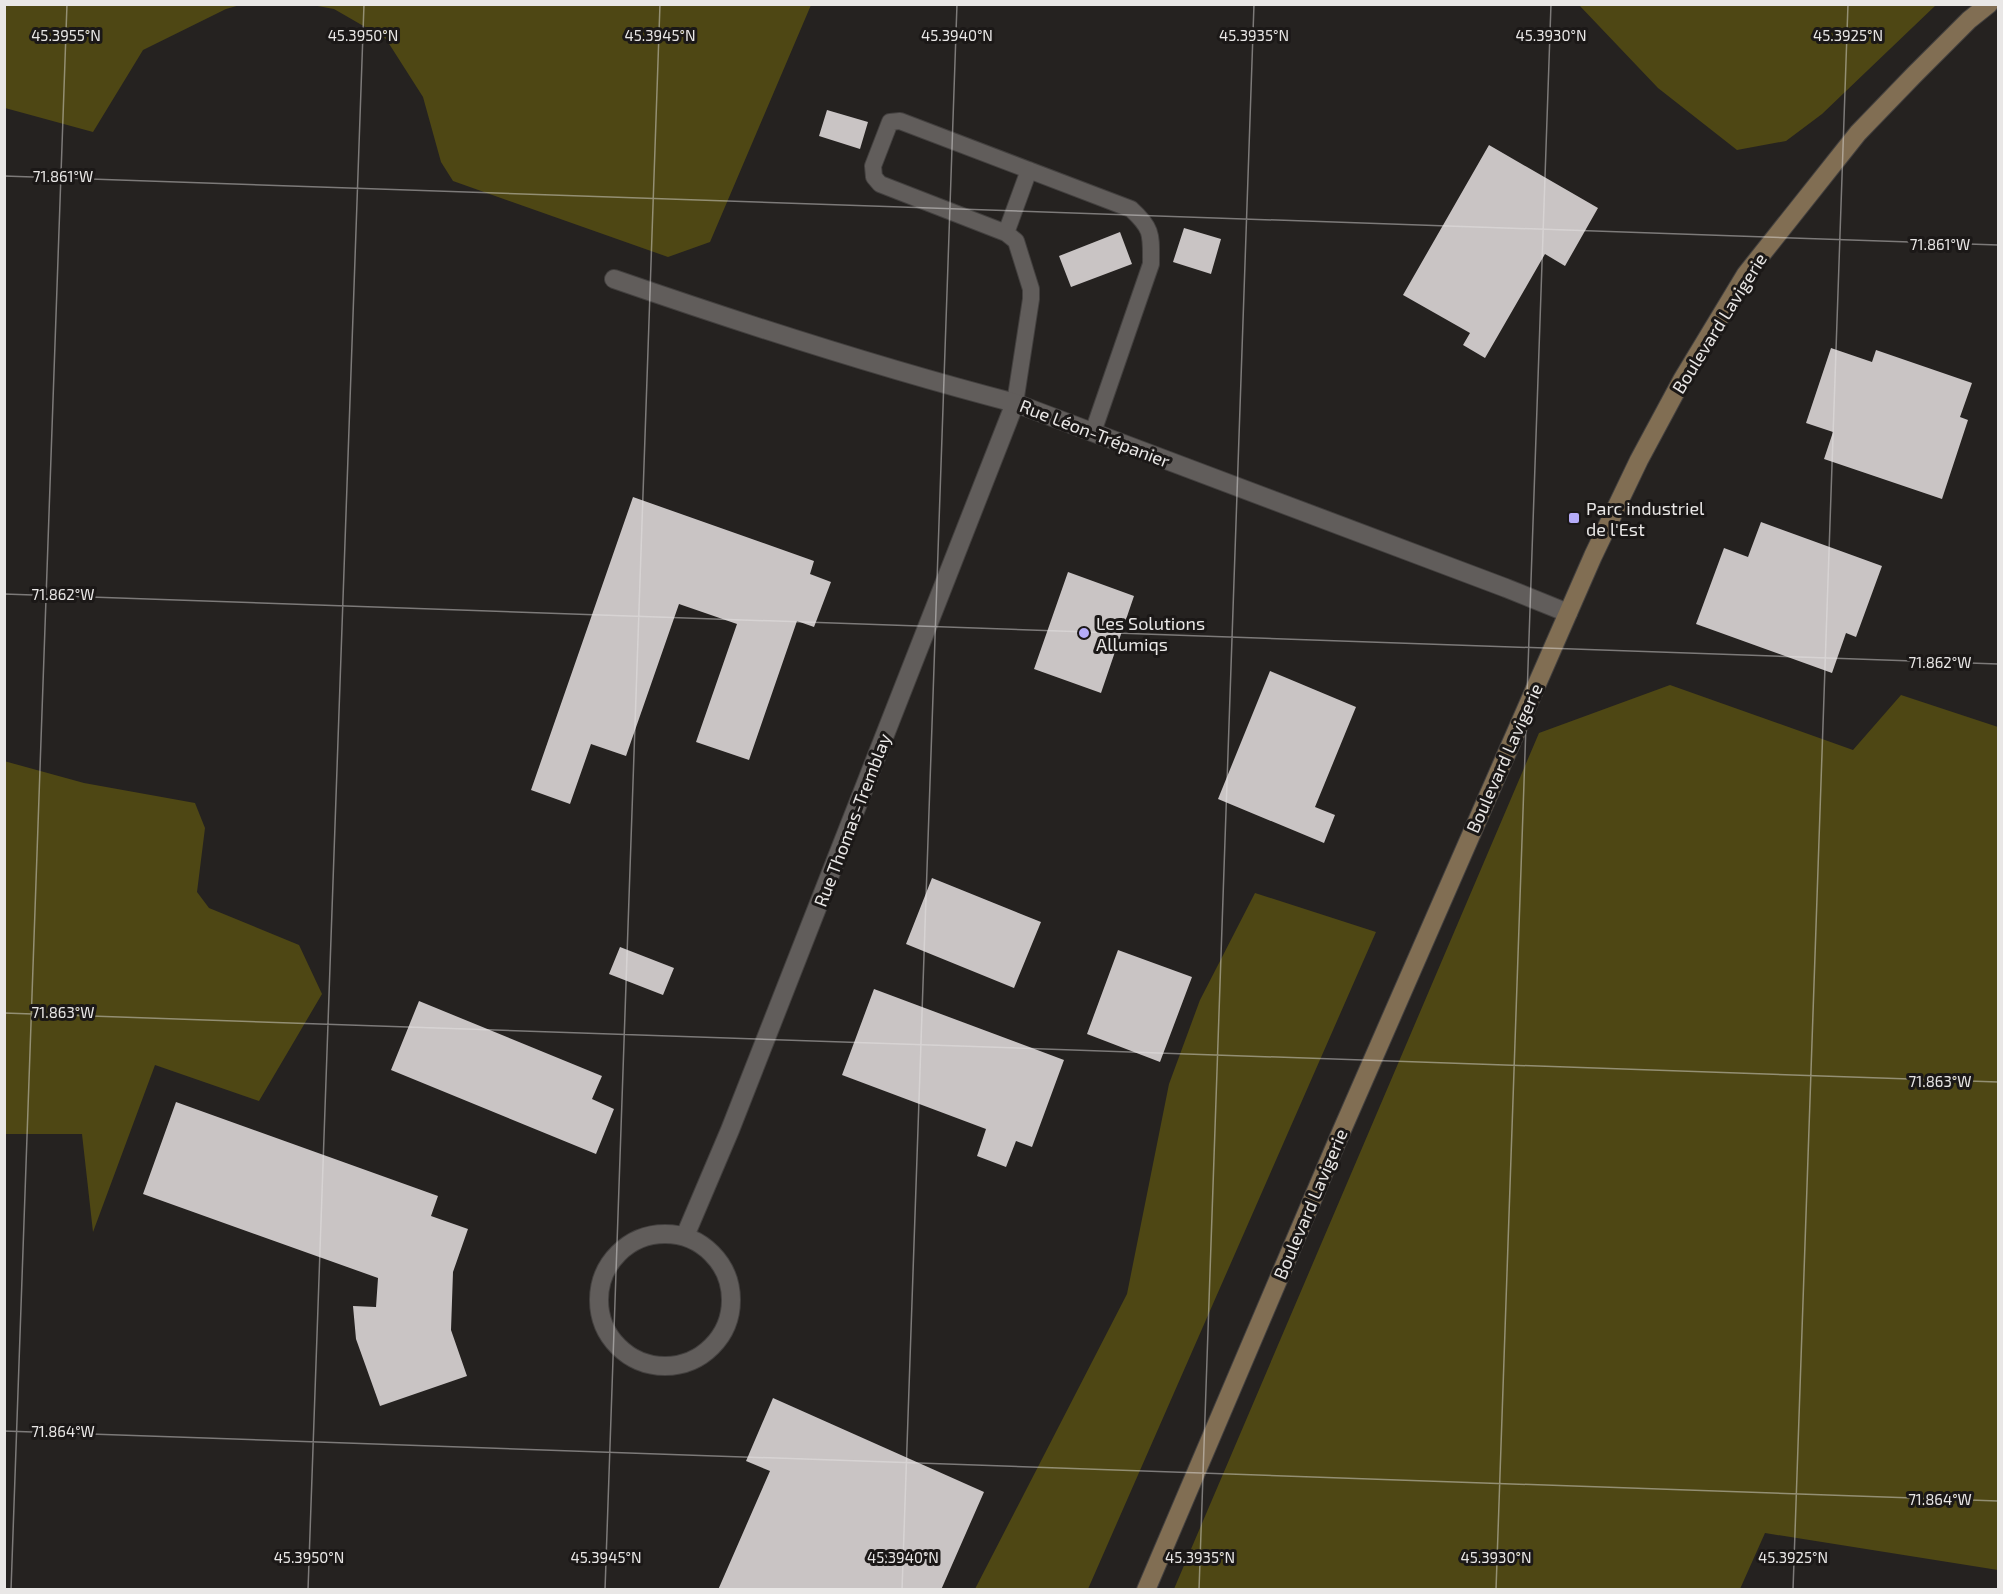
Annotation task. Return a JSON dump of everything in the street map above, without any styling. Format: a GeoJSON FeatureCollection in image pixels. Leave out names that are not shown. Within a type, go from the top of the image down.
{"type":"FeatureCollection","features":[{"type":"Feature","properties":{"kind":"street","name":"Boulevard Lavigerie"},"geometry":{"type":"LineString","coordinates":[[1146,1590],[1342,1130],[1593,556],[1639,460],[1682,380],[1746,274],[1858,133],[1969,20],[1989,4]]}},
{"type":"Feature","properties":{"kind":"street","name":"Rue Léon-Trépanier"},"geometry":{"type":"LineString","coordinates":[[614,279],[780,336],[1015,403],[1568,613]]}},
{"type":"Feature","properties":{"kind":"street","name":"Rue Thomas-Tremblay"},"geometry":{"type":"LineString","coordinates":[[685,1236],[735,1119],[1015,403]]}},
{"type":"Feature","properties":{"kind":"street"},"geometry":{"type":"LineString","coordinates":[[658,1234],[685,1236],[710,1250],[726,1272],[732,1299],[727,1326],[711,1349],[687,1364],[659,1367],[633,1358],[612,1340],[600,1315],[600,1287],[611,1261],[632,1242],[658,1234]]}},
{"type":"Feature","properties":{"kind":"lane"},"geometry":{"type":"LineString","coordinates":[[1015,403],[1031,299],[1031,289],[1016,241],[1006,233],[880,184],[874,177],[873,166],[890,122],[900,121],[1131,209],[1146,222],[1151,236],[1151,264],[1093,432]]}},
{"type":"Feature","properties":{"kind":"lane"},"geometry":{"type":"LineString","coordinates":[[1006,233],[1029,170]]}},
{"type":"Feature","properties":{"kind":"shaded area"},"geometry":{"type":"Polygon","coordinates":[[[4,5],[240,5],[226,9],[143,50],[93,132],[5,108],[4,5]]]}},
{"type":"Feature","properties":{"kind":"shaded area"},"geometry":{"type":"Polygon","coordinates":[[[312,5],[811,5],[710,242],[668,257],[453,181],[441,162],[423,97],[386,39],[334,9],[312,5]]]}},
{"type":"Feature","properties":{"kind":"shaded area"},"geometry":{"type":"Polygon","coordinates":[[[1579,5],[1936,5],[1822,114],[1786,141],[1737,150],[1658,88],[1579,5]]]}},
{"type":"Feature","properties":{"kind":"shaded area"},"geometry":{"type":"Polygon","coordinates":[[[1670,685],[1853,750],[1901,695],[1998,727],[1998,1570],[1765,1533],[1740,1589],[1174,1589],[1539,733],[1670,685]]]}},
{"type":"Feature","properties":{"kind":"shaded area"},"geometry":{"type":"Polygon","coordinates":[[[4,761],[84,783],[195,803],[205,828],[197,892],[209,908],[299,945],[322,994],[259,1101],[155,1065],[93,1232],[82,1134],[5,1134],[4,761]]]}},
{"type":"Feature","properties":{"kind":"shaded area"},"geometry":{"type":"Polygon","coordinates":[[[1255,893],[1376,932],[1088,1589],[975,1589],[1127,1294],[1169,1084],[1200,1000],[1255,893]]]}},
{"type":"Feature","properties":{"kind":"building"},"geometry":{"type":"Polygon","coordinates":[[[827,110],[868,122],[860,149],[819,136],[827,110]]]}},
{"type":"Feature","properties":{"kind":"building"},"geometry":{"type":"Polygon","coordinates":[[[1489,145],[1598,208],[1565,266],[1545,254],[1485,358],[1463,345],[1470,333],[1403,295],[1489,145]]]}},
{"type":"Feature","properties":{"kind":"building"},"geometry":{"type":"Polygon","coordinates":[[[1184,228],[1221,239],[1211,274],[1173,262],[1184,228]]]}},
{"type":"Feature","properties":{"kind":"building"},"geometry":{"type":"Polygon","coordinates":[[[1120,232],[1132,264],[1071,287],[1059,256],[1120,232]]]}},
{"type":"Feature","properties":{"kind":"building"},"geometry":{"type":"Polygon","coordinates":[[[1831,348],[1872,362],[1876,350],[1972,383],[1960,417],[1968,420],[1942,499],[1824,459],[1833,432],[1806,423],[1831,348]]]}},
{"type":"Feature","properties":{"kind":"building"},"geometry":{"type":"Polygon","coordinates":[[[633,497],[814,561],[810,574],[831,582],[814,627],[797,621],[749,760],[696,742],[737,624],[679,604],[626,756],[591,744],[570,804],[531,790],[633,497]]]}},
{"type":"Feature","properties":{"kind":"building"},"geometry":{"type":"Polygon","coordinates":[[[1761,522],[1882,566],[1856,637],[1846,633],[1832,673],[1696,624],[1724,548],[1748,557],[1761,522]]]}},
{"type":"Feature","properties":{"kind":"building","name":"Les Solutions Allumiqs"},"geometry":{"type":"Polygon","coordinates":[[[1068,572],[1134,596],[1101,693],[1034,669],[1068,572]]]}},
{"type":"Feature","properties":{"kind":"building"},"geometry":{"type":"Polygon","coordinates":[[[1270,671],[1356,707],[1315,807],[1335,815],[1324,843],[1218,799],[1270,671]]]}},
{"type":"Feature","properties":{"kind":"building"},"geometry":{"type":"Polygon","coordinates":[[[932,878],[1041,922],[1014,988],[906,944],[932,878]]]}},
{"type":"Feature","properties":{"kind":"building"},"geometry":{"type":"Polygon","coordinates":[[[620,947],[674,968],[663,995],[609,974],[620,947]]]}},
{"type":"Feature","properties":{"kind":"building"},"geometry":{"type":"Polygon","coordinates":[[[1118,950],[1192,977],[1160,1062],[1087,1034],[1118,950]]]}},
{"type":"Feature","properties":{"kind":"building"},"geometry":{"type":"Polygon","coordinates":[[[874,989],[1064,1060],[1032,1147],[1016,1141],[1006,1167],[977,1156],[986,1129],[842,1075],[874,989]]]}},
{"type":"Feature","properties":{"kind":"building"},"geometry":{"type":"Polygon","coordinates":[[[419,1001],[602,1076],[592,1099],[614,1109],[596,1154],[391,1070],[419,1001]]]}},
{"type":"Feature","properties":{"kind":"building"},"geometry":{"type":"Polygon","coordinates":[[[176,1102],[438,1196],[431,1216],[468,1229],[453,1272],[451,1330],[467,1376],[380,1406],[356,1339],[353,1306],[376,1307],[378,1278],[143,1194],[176,1102]]]}},
{"type":"Feature","properties":{"kind":"building"},"geometry":{"type":"Polygon","coordinates":[[[773,1398],[984,1492],[941,1590],[718,1590],[770,1471],[746,1461],[773,1398]]]}},
{"type":"Feature","properties":{"kind":"place","name":"Parc industriel de l'Est"},"geometry":{"type":"Point","coordinates":[1574,518]}},
{"type":"Feature","properties":{"kind":"place","name":"Les Solutions Allumiqs"},"geometry":{"type":"Point","coordinates":[1084,633]}}]}
